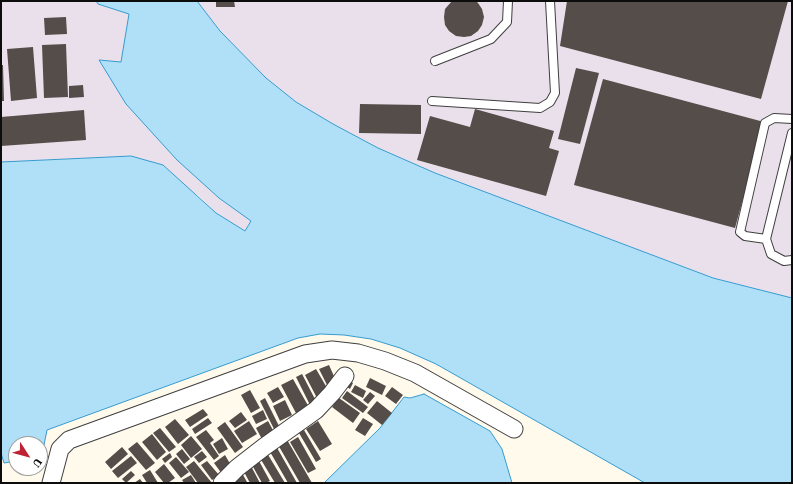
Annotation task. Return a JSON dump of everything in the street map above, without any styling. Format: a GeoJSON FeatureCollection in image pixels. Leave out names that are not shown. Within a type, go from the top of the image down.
{"type":"FeatureCollection","features":[{"type":"Feature","properties":{"kind":"street"},"geometry":{"type":"LineString","coordinates":[[51,483],[60,449],[68,440],[305,354],[332,350],[358,353],[385,361],[415,373],[514,429]]}},
{"type":"Feature","properties":{"kind":"street"},"geometry":{"type":"LineString","coordinates":[[222,483],[237,468],[264,446],[316,410],[345,376]]}},
{"type":"Feature","properties":{"kind":"lane"},"geometry":{"type":"LineString","coordinates":[[435,61],[491,39],[507,22],[508,1]]}},
{"type":"Feature","properties":{"kind":"lane"},"geometry":{"type":"LineString","coordinates":[[432,101],[540,108],[550,102],[555,93],[550,1]]}},
{"type":"Feature","properties":{"kind":"lane"},"geometry":{"type":"LineString","coordinates":[[766,239],[744,236],[740,232],[765,122],[774,118],[792,119]]}},
{"type":"Feature","properties":{"kind":"lane"},"geometry":{"type":"LineString","coordinates":[[792,133],[766,239],[771,254],[784,261],[792,260]]}},
{"type":"Feature","properties":{"kind":"shaded area"},"geometry":{"type":"Polygon","coordinates":[[[1,1],[96,1],[98,4],[129,13],[121,62],[99,60],[219,198],[251,221],[245,231],[216,213],[199,196],[131,156],[1,162],[1,1]]]}},
{"type":"Feature","properties":{"kind":"shaded area"},"geometry":{"type":"Polygon","coordinates":[[[197,1],[792,1],[792,298],[713,278],[435,173],[378,148],[296,102],[265,78],[220,31],[197,1]]]}},
{"type":"Feature","properties":{"kind":"water"},"geometry":{"type":"Polygon","coordinates":[[[96,1],[197,1],[220,31],[266,78],[296,102],[378,148],[435,173],[713,278],[792,298],[792,483],[645,483],[436,364],[400,348],[371,339],[344,335],[320,334],[298,338],[47,430],[46,436],[8,436],[8,462],[4,463],[1,453],[1,162],[131,156],[163,165],[216,213],[245,231],[251,221],[219,198],[177,160],[126,104],[99,60],[121,62],[129,14],[98,4],[96,1]]]}},
{"type":"Feature","properties":{"kind":"water"},"geometry":{"type":"Polygon","coordinates":[[[424,394],[490,431],[502,449],[512,483],[324,483],[380,428],[404,397],[410,398],[424,394]]]}},
{"type":"Feature","properties":{"kind":"building"},"geometry":{"type":"Polygon","coordinates":[[[216,1],[234,1],[235,7],[216,7],[216,1]]]}},
{"type":"Feature","properties":{"kind":"building"},"geometry":{"type":"Polygon","coordinates":[[[452,1],[476,1],[482,9],[484,17],[482,25],[478,31],[471,36],[456,36],[449,31],[445,25],[445,9],[452,1]]]}},
{"type":"Feature","properties":{"kind":"building"},"geometry":{"type":"Polygon","coordinates":[[[567,1],[788,1],[761,99],[560,46],[567,1]]]}},
{"type":"Feature","properties":{"kind":"building"},"geometry":{"type":"Polygon","coordinates":[[[66,17],[67,34],[45,35],[44,18],[66,17]]]}},
{"type":"Feature","properties":{"kind":"building"},"geometry":{"type":"Polygon","coordinates":[[[66,44],[68,97],[44,98],[42,45],[66,44]]]}},
{"type":"Feature","properties":{"kind":"building"},"geometry":{"type":"Polygon","coordinates":[[[33,47],[37,98],[11,101],[7,49],[33,47]]]}},
{"type":"Feature","properties":{"kind":"building"},"geometry":{"type":"Polygon","coordinates":[[[1,65],[3,65],[4,101],[1,101],[1,65]]]}},
{"type":"Feature","properties":{"kind":"building"},"geometry":{"type":"Polygon","coordinates":[[[576,68],[599,73],[580,144],[558,139],[576,68]]]}},
{"type":"Feature","properties":{"kind":"building"},"geometry":{"type":"Polygon","coordinates":[[[603,79],[764,122],[735,228],[574,185],[603,79]]]}},
{"type":"Feature","properties":{"kind":"building"},"geometry":{"type":"Polygon","coordinates":[[[83,85],[84,97],[69,98],[69,86],[83,85]]]}},
{"type":"Feature","properties":{"kind":"building"},"geometry":{"type":"Polygon","coordinates":[[[360,104],[421,105],[421,134],[359,133],[360,104]]]}},
{"type":"Feature","properties":{"kind":"building"},"geometry":{"type":"Polygon","coordinates":[[[475,109],[554,131],[549,148],[559,151],[546,196],[417,160],[430,116],[470,127],[475,109]]]}},
{"type":"Feature","properties":{"kind":"building"},"geometry":{"type":"Polygon","coordinates":[[[84,110],[86,140],[1,146],[1,117],[84,110]]]}},
{"type":"Feature","properties":{"kind":"building"},"geometry":{"type":"Polygon","coordinates":[[[329,365],[337,383],[328,387],[319,369],[329,365]]]}},
{"type":"Feature","properties":{"kind":"building"},"geometry":{"type":"Polygon","coordinates":[[[316,369],[330,393],[318,400],[305,375],[316,369]]]}},
{"type":"Feature","properties":{"kind":"building"},"geometry":{"type":"Polygon","coordinates":[[[302,374],[317,403],[311,407],[296,377],[302,374]]]}},
{"type":"Feature","properties":{"kind":"building"},"geometry":{"type":"Polygon","coordinates":[[[370,378],[386,386],[382,395],[366,387],[370,378]]]}},
{"type":"Feature","properties":{"kind":"building"},"geometry":{"type":"Polygon","coordinates":[[[293,379],[310,409],[297,415],[281,385],[293,379]]]}},
{"type":"Feature","properties":{"kind":"building"},"geometry":{"type":"Polygon","coordinates":[[[347,379],[353,383],[350,389],[343,384],[347,379]]]}},
{"type":"Feature","properties":{"kind":"building"},"geometry":{"type":"Polygon","coordinates":[[[355,385],[366,391],[363,398],[351,392],[355,385]]]}},
{"type":"Feature","properties":{"kind":"building"},"geometry":{"type":"Polygon","coordinates":[[[278,387],[284,397],[273,403],[267,393],[278,387]]]}},
{"type":"Feature","properties":{"kind":"building"},"geometry":{"type":"Polygon","coordinates":[[[392,387],[403,395],[396,404],[385,396],[392,387]]]}},
{"type":"Feature","properties":{"kind":"building"},"geometry":{"type":"Polygon","coordinates":[[[250,390],[260,408],[251,413],[241,395],[250,390]]]}},
{"type":"Feature","properties":{"kind":"building"},"geometry":{"type":"Polygon","coordinates":[[[347,391],[368,407],[363,413],[342,398],[347,391]]]}},
{"type":"Feature","properties":{"kind":"building"},"geometry":{"type":"Polygon","coordinates":[[[370,392],[375,396],[368,404],[363,400],[370,392]]]}},
{"type":"Feature","properties":{"kind":"building"},"geometry":{"type":"Polygon","coordinates":[[[265,398],[280,428],[275,431],[260,401],[265,398]]]}},
{"type":"Feature","properties":{"kind":"building"},"geometry":{"type":"Polygon","coordinates":[[[339,398],[360,413],[353,423],[332,407],[339,398]]]}},
{"type":"Feature","properties":{"kind":"building"},"geometry":{"type":"Polygon","coordinates":[[[285,400],[292,415],[280,421],[273,406],[285,400]]]}},
{"type":"Feature","properties":{"kind":"building"},"geometry":{"type":"Polygon","coordinates":[[[377,401],[392,413],[382,425],[367,413],[377,401]]]}},
{"type":"Feature","properties":{"kind":"building"},"geometry":{"type":"Polygon","coordinates":[[[203,409],[208,415],[190,427],[185,420],[203,409]]]}},
{"type":"Feature","properties":{"kind":"building"},"geometry":{"type":"Polygon","coordinates":[[[263,410],[267,419],[256,424],[252,416],[263,410]]]}},
{"type":"Feature","properties":{"kind":"building"},"geometry":{"type":"Polygon","coordinates":[[[241,412],[247,420],[235,428],[229,421],[241,412]]]}},
{"type":"Feature","properties":{"kind":"building"},"geometry":{"type":"Polygon","coordinates":[[[208,418],[212,423],[195,434],[192,429],[208,418]]]}},
{"type":"Feature","properties":{"kind":"building"},"geometry":{"type":"Polygon","coordinates":[[[363,418],[373,424],[365,436],[355,430],[363,418]]]}},
{"type":"Feature","properties":{"kind":"building"},"geometry":{"type":"Polygon","coordinates":[[[175,419],[189,435],[178,444],[165,427],[175,419]]]}},
{"type":"Feature","properties":{"kind":"building"},"geometry":{"type":"Polygon","coordinates":[[[249,421],[257,434],[242,443],[234,431],[249,421]]]}},
{"type":"Feature","properties":{"kind":"building"},"geometry":{"type":"Polygon","coordinates":[[[268,421],[275,434],[263,441],[256,428],[268,421]]]}},
{"type":"Feature","properties":{"kind":"building"},"geometry":{"type":"Polygon","coordinates":[[[318,421],[332,444],[320,451],[306,429],[318,421]]]}},
{"type":"Feature","properties":{"kind":"building"},"geometry":{"type":"Polygon","coordinates":[[[225,422],[243,447],[235,453],[217,428],[225,422]]]}},
{"type":"Feature","properties":{"kind":"building"},"geometry":{"type":"Polygon","coordinates":[[[160,428],[176,447],[169,452],[153,433],[160,428]]]}},
{"type":"Feature","properties":{"kind":"building"},"geometry":{"type":"Polygon","coordinates":[[[206,430],[214,440],[210,443],[219,456],[214,460],[196,437],[206,430]]]}},
{"type":"Feature","properties":{"kind":"building"},"geometry":{"type":"Polygon","coordinates":[[[304,430],[321,459],[316,462],[299,433],[304,430]]]}},
{"type":"Feature","properties":{"kind":"building"},"geometry":{"type":"Polygon","coordinates":[[[152,434],[166,452],[157,460],[142,442],[152,434]]]}},
{"type":"Feature","properties":{"kind":"building"},"geometry":{"type":"Polygon","coordinates":[[[191,436],[202,449],[191,458],[181,445],[191,436]]]}},
{"type":"Feature","properties":{"kind":"building"},"geometry":{"type":"Polygon","coordinates":[[[298,437],[316,469],[308,473],[290,442],[298,437]]]}},
{"type":"Feature","properties":{"kind":"building"},"geometry":{"type":"Polygon","coordinates":[[[222,438],[228,449],[219,454],[213,444],[222,438]]]}},
{"type":"Feature","properties":{"kind":"building"},"geometry":{"type":"Polygon","coordinates":[[[286,438],[312,483],[300,483],[277,443],[286,438]]]}},
{"type":"Feature","properties":{"kind":"building"},"geometry":{"type":"Polygon","coordinates":[[[137,442],[155,463],[146,470],[128,449],[137,442]]]}},
{"type":"Feature","properties":{"kind":"building"},"geometry":{"type":"Polygon","coordinates":[[[276,446],[297,483],[288,483],[269,450],[276,446]]]}},
{"type":"Feature","properties":{"kind":"building"},"geometry":{"type":"Polygon","coordinates":[[[122,447],[128,454],[111,469],[105,462],[122,447]]]}},
{"type":"Feature","properties":{"kind":"building"},"geometry":{"type":"Polygon","coordinates":[[[182,449],[190,459],[184,464],[176,454],[182,449]]]}},
{"type":"Feature","properties":{"kind":"building"},"geometry":{"type":"Polygon","coordinates":[[[202,451],[207,457],[199,463],[194,457],[202,451]]]}},
{"type":"Feature","properties":{"kind":"building"},"geometry":{"type":"Polygon","coordinates":[[[170,453],[172,457],[165,463],[162,459],[170,453]]]}},
{"type":"Feature","properties":{"kind":"building"},"geometry":{"type":"Polygon","coordinates":[[[267,453],[285,483],[275,483],[260,458],[267,453]]]}},
{"type":"Feature","properties":{"kind":"building"},"geometry":{"type":"Polygon","coordinates":[[[225,455],[232,467],[222,474],[214,463],[225,455]]]}},
{"type":"Feature","properties":{"kind":"building"},"geometry":{"type":"Polygon","coordinates":[[[131,456],[137,463],[118,478],[112,471],[131,456]]]}},
{"type":"Feature","properties":{"kind":"building"},"geometry":{"type":"Polygon","coordinates":[[[176,457],[189,472],[181,478],[169,463],[176,457]]]}},
{"type":"Feature","properties":{"kind":"building"},"geometry":{"type":"Polygon","coordinates":[[[194,461],[212,483],[198,483],[186,467],[194,461]]]}},
{"type":"Feature","properties":{"kind":"building"},"geometry":{"type":"Polygon","coordinates":[[[207,461],[219,475],[212,480],[201,465],[207,461]]]}},
{"type":"Feature","properties":{"kind":"building"},"geometry":{"type":"Polygon","coordinates":[[[259,461],[270,481],[266,483],[262,483],[252,465],[259,461]]]}},
{"type":"Feature","properties":{"kind":"building"},"geometry":{"type":"Polygon","coordinates":[[[164,464],[175,478],[168,483],[164,483],[155,472],[164,464]]]}},
{"type":"Feature","properties":{"kind":"building"},"geometry":{"type":"Polygon","coordinates":[[[251,466],[260,483],[250,483],[243,470],[251,466]]]}},
{"type":"Feature","properties":{"kind":"building"},"geometry":{"type":"Polygon","coordinates":[[[150,470],[158,483],[147,483],[142,475],[150,470]]]}},
{"type":"Feature","properties":{"kind":"building"},"geometry":{"type":"Polygon","coordinates":[[[131,471],[135,475],[126,483],[122,479],[131,471]]]}},
{"type":"Feature","properties":{"kind":"building"},"geometry":{"type":"Polygon","coordinates":[[[242,473],[247,482],[235,483],[233,478],[242,473]]]}},
{"type":"Feature","properties":{"kind":"building"},"geometry":{"type":"Polygon","coordinates":[[[191,475],[196,483],[184,483],[182,480],[191,475]]]}},
{"type":"Feature","properties":{"kind":"building"},"geometry":{"type":"Polygon","coordinates":[[[140,479],[143,483],[134,483],[140,479]]]}}]}
